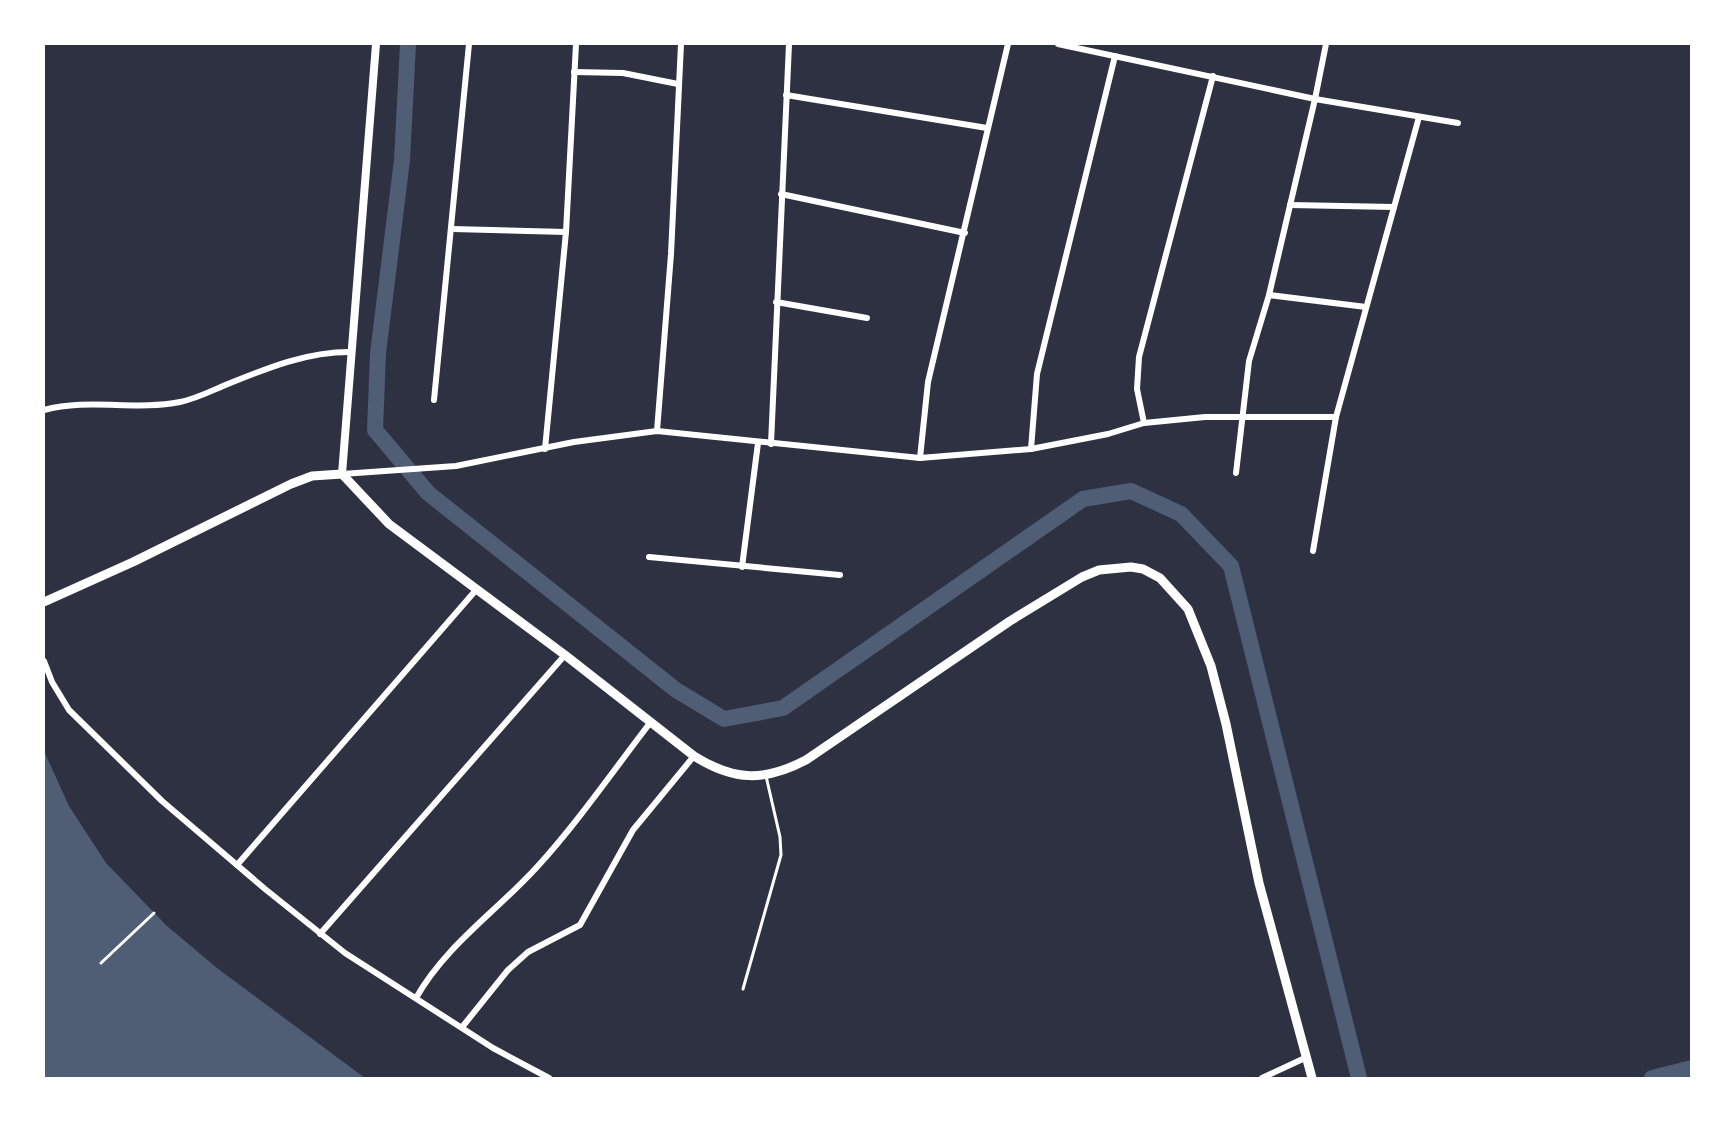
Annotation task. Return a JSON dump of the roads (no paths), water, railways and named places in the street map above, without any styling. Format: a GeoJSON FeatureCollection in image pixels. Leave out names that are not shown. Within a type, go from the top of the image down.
{"type":"FeatureCollection","features":[{"type":"Feature","properties":{"kind":"main road"},"geometry":{"type":"LineString","coordinates":[[44,602],[133,562],[277,491],[312,476],[342,474],[389,524],[565,655],[694,756],[714,768],[738,776],[766,776],[785,771],[806,760],[1010,621],[1082,577],[1116,567],[1143,569],[1171,588],[1188,609],[1211,666],[1226,723],[1259,883],[1312,1078]]}},
{"type":"Feature","properties":{"kind":"street"},"geometry":{"type":"LineString","coordinates":[[376,44],[342,474],[456,466],[620,434],[657,431],[920,458],[1031,449],[1108,434],[1144,423],[1242,417],[1336,417]]}},
{"type":"Feature","properties":{"kind":"street"},"geometry":{"type":"LineString","coordinates":[[434,400],[453,229],[469,44]]}},
{"type":"Feature","properties":{"kind":"street"},"geometry":{"type":"LineString","coordinates":[[545,449],[566,232],[576,44]]}},
{"type":"Feature","properties":{"kind":"street"},"geometry":{"type":"LineString","coordinates":[[657,431],[671,254],[681,44]]}},
{"type":"Feature","properties":{"kind":"street"},"geometry":{"type":"LineString","coordinates":[[771,444],[789,44]]}},
{"type":"Feature","properties":{"kind":"street"},"geometry":{"type":"LineString","coordinates":[[920,458],[928,382],[1008,44]]}},
{"type":"Feature","properties":{"kind":"street"},"geometry":{"type":"LineString","coordinates":[[1058,44],[1315,99],[1458,123]]}},
{"type":"Feature","properties":{"kind":"street"},"geometry":{"type":"LineString","coordinates":[[1236,473],[1250,361],[1269,295],[1326,44]]}},
{"type":"Feature","properties":{"kind":"street"},"geometry":{"type":"LineString","coordinates":[[1031,449],[1037,374],[1115,56]]}},
{"type":"Feature","properties":{"kind":"street"},"geometry":{"type":"LineString","coordinates":[[574,72],[623,73],[678,84]]}},
{"type":"Feature","properties":{"kind":"street"},"geometry":{"type":"LineString","coordinates":[[1144,423],[1137,389],[1139,357],[1213,76]]}},
{"type":"Feature","properties":{"kind":"street"},"geometry":{"type":"LineString","coordinates":[[786,95],[987,128]]}},
{"type":"Feature","properties":{"kind":"street"},"geometry":{"type":"LineString","coordinates":[[1313,551],[1336,417],[1419,117]]}},
{"type":"Feature","properties":{"kind":"street"},"geometry":{"type":"LineString","coordinates":[[782,194],[965,233]]}},
{"type":"Feature","properties":{"kind":"street"},"geometry":{"type":"LineString","coordinates":[[1290,205],[1394,207]]}},
{"type":"Feature","properties":{"kind":"street"},"geometry":{"type":"LineString","coordinates":[[453,229],[566,232]]}},
{"type":"Feature","properties":{"kind":"street"},"geometry":{"type":"LineString","coordinates":[[1269,295],[1366,307]]}},
{"type":"Feature","properties":{"kind":"street"},"geometry":{"type":"LineString","coordinates":[[777,302],[867,318]]}},
{"type":"Feature","properties":{"kind":"street"},"geometry":{"type":"LineString","coordinates":[[44,410],[86,404],[156,405],[182,402],[294,359],[323,352],[350,352]]}},
{"type":"Feature","properties":{"kind":"street"},"geometry":{"type":"LineString","coordinates":[[742,567],[758,443]]}},
{"type":"Feature","properties":{"kind":"street"},"geometry":{"type":"LineString","coordinates":[[649,557],[840,575]]}},
{"type":"Feature","properties":{"kind":"street"},"geometry":{"type":"LineString","coordinates":[[237,865],[476,590]]}},
{"type":"Feature","properties":{"kind":"street"},"geometry":{"type":"LineString","coordinates":[[320,934],[565,655]]}},
{"type":"Feature","properties":{"kind":"street"},"geometry":{"type":"LineString","coordinates":[[44,660],[52,682],[69,710],[162,801],[320,934],[345,953],[463,1026],[493,1048],[549,1078]]}},
{"type":"Feature","properties":{"kind":"street"},"geometry":{"type":"LineString","coordinates":[[416,998],[441,962],[537,867],[650,723]]}},
{"type":"Feature","properties":{"kind":"street"},"geometry":{"type":"LineString","coordinates":[[463,1026],[508,970],[528,952],[580,925],[633,830],[694,756]]}},
{"type":"Feature","properties":{"kind":"street"},"geometry":{"type":"LineString","coordinates":[[1262,1078],[1305,1058]]}},
{"type":"Feature","properties":{"kind":"lane"},"geometry":{"type":"LineString","coordinates":[[743,989],[781,855],[780,837],[766,776]]}},
{"type":"Feature","properties":{"kind":"water"},"geometry":{"type":"Polygon","coordinates":[[[44,751],[69,806],[106,863],[167,926],[217,968],[365,1078],[44,1078],[44,751]]]}},
{"type":"Feature","properties":{"kind":"waterway"},"geometry":{"type":"LineString","coordinates":[[408,44],[402,160],[378,353],[375,430],[428,493],[676,690],[724,719],[783,708],[1083,499],[1131,491],[1181,514],[1231,566],[1359,1078]]}},
{"type":"Feature","properties":{"kind":"waterway"},"geometry":{"type":"LineString","coordinates":[[1652,1078],[1692,1068]]}}]}
